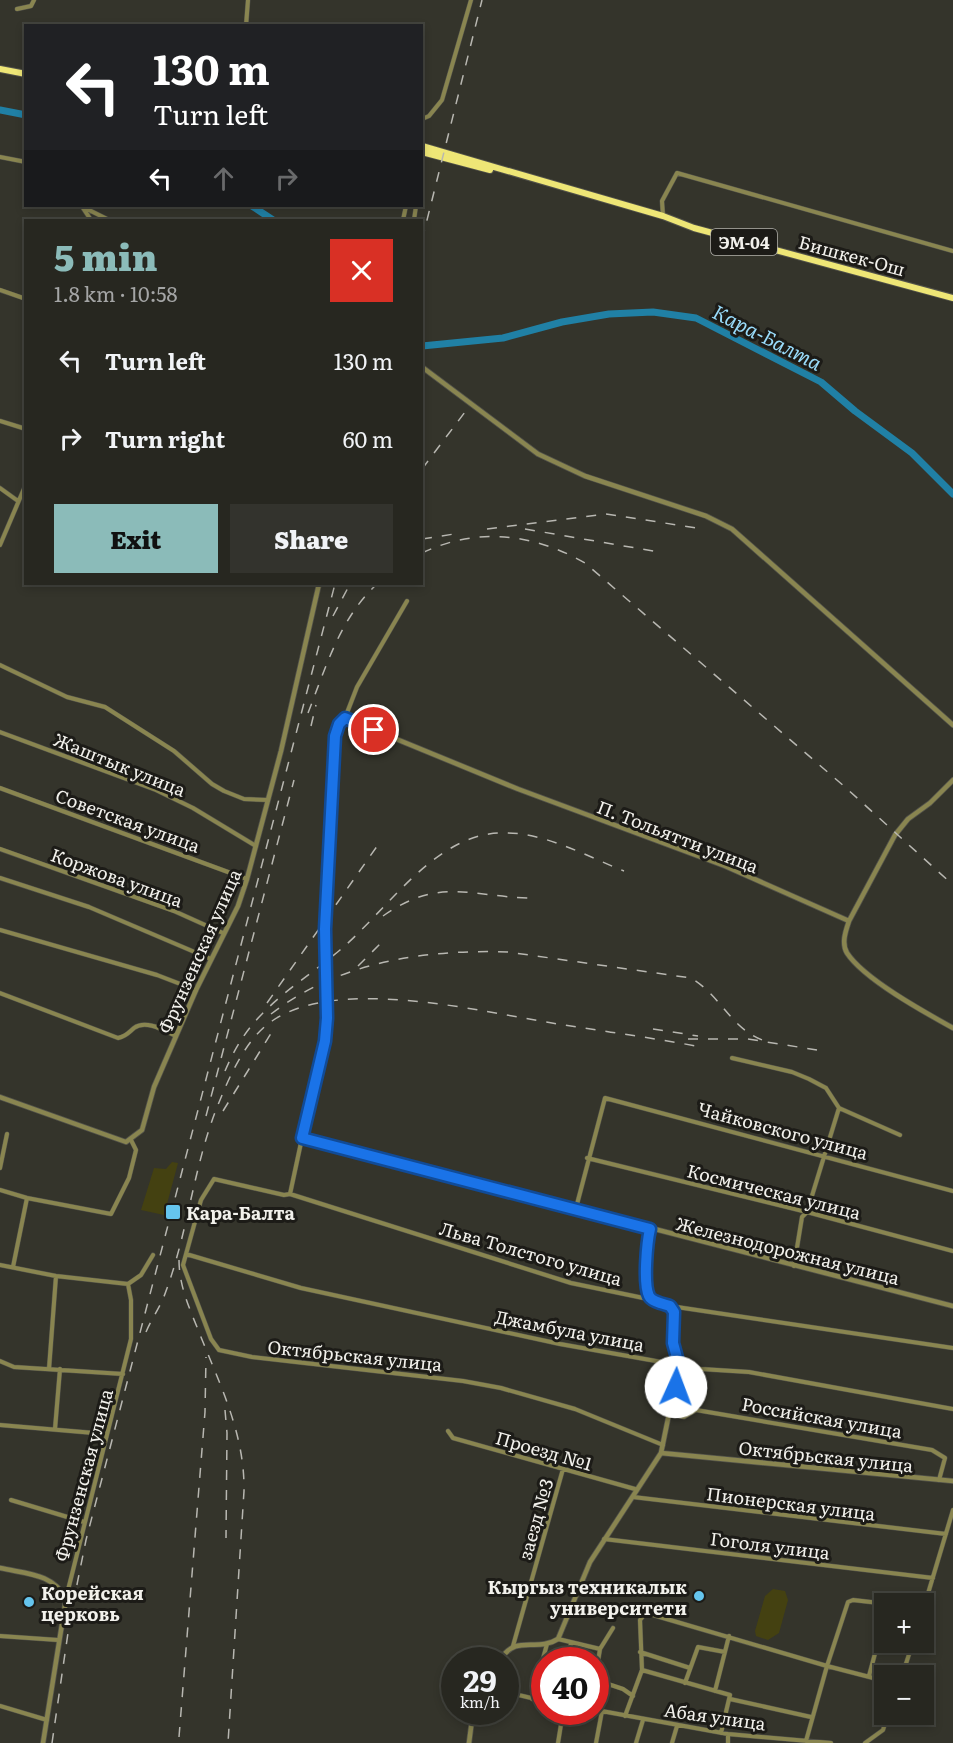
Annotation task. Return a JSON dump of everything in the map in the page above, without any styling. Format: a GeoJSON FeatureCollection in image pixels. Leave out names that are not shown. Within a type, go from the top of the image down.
{"type":"FeatureCollection","features":[{"type":"Feature","properties":{"kind":"highway"},"geometry":{"type":"LineString","coordinates":[[0,69],[24,74]]}},
{"type":"Feature","properties":{"kind":"highway","name":"Бишкек-Ош"},"geometry":{"type":"LineString","coordinates":[[423,146],[536,181]]}},
{"type":"Feature","properties":{"kind":"highway","name":"Бишкек-Ош"},"geometry":{"type":"LineString","coordinates":[[423,152],[536,181],[663,216],[694,228],[953,297]]}},
{"type":"Feature","properties":{"kind":"street"},"geometry":{"type":"LineString","coordinates":[[17,9],[31,6],[34,0]]}},
{"type":"Feature","properties":{"kind":"street"},"geometry":{"type":"LineString","coordinates":[[246,24],[248,0]]}},
{"type":"Feature","properties":{"kind":"street"},"geometry":{"type":"LineString","coordinates":[[423,119],[429,116],[442,100],[471,0]]}},
{"type":"Feature","properties":{"kind":"street"},"geometry":{"type":"LineString","coordinates":[[0,157],[24,162]]}},
{"type":"Feature","properties":{"kind":"street"},"geometry":{"type":"LineString","coordinates":[[663,216],[662,201],[677,173],[953,251]]}},
{"type":"Feature","properties":{"kind":"street"},"geometry":{"type":"LineString","coordinates":[[84,207],[107,219]]}},
{"type":"Feature","properties":{"kind":"street"},"geometry":{"type":"LineString","coordinates":[[0,290],[24,298]]}},
{"type":"Feature","properties":{"kind":"street"},"geometry":{"type":"LineString","coordinates":[[423,368],[538,454],[585,476],[706,516],[732,529],[953,725]]}},
{"type":"Feature","properties":{"kind":"street"},"geometry":{"type":"LineString","coordinates":[[0,421],[24,428]]}},
{"type":"Feature","properties":{"kind":"street"},"geometry":{"type":"LineString","coordinates":[[0,488],[18,501]]}},
{"type":"Feature","properties":{"kind":"street"},"geometry":{"type":"LineString","coordinates":[[0,545],[24,488]]}},
{"type":"Feature","properties":{"kind":"street","name":"Фрунзенская улица"},"geometry":{"type":"LineString","coordinates":[[131,1140],[142,1130],[154,1087],[196,990],[238,906],[269,800],[319,585]]}},
{"type":"Feature","properties":{"kind":"street"},"geometry":{"type":"LineString","coordinates":[[290,1194],[325,1041],[327,1018],[325,929],[336,729],[345,718],[357,687],[407,601]]}},
{"type":"Feature","properties":{"kind":"street"},"geometry":{"type":"LineString","coordinates":[[0,664],[67,697],[105,707],[174,751],[212,784],[224,791],[244,799],[269,800]]}},
{"type":"Feature","properties":{"kind":"street","name":"П. Тольятти улица"},"geometry":{"type":"LineString","coordinates":[[345,718],[518,789],[725,866],[849,921]]}},
{"type":"Feature","properties":{"kind":"street","name":"Жаштык улица"},"geometry":{"type":"LineString","coordinates":[[0,732],[156,790],[193,808],[257,846]]}},
{"type":"Feature","properties":{"kind":"street"},"geometry":{"type":"LineString","coordinates":[[953,780],[930,803],[908,819],[896,835],[849,921],[844,943],[846,952],[866,971],[921,1011],[953,1028]]}},
{"type":"Feature","properties":{"kind":"street","name":"Советская улица"},"geometry":{"type":"LineString","coordinates":[[0,788],[247,879]]}},
{"type":"Feature","properties":{"kind":"street","name":"Коржова улица"},"geometry":{"type":"LineString","coordinates":[[0,849],[174,911],[223,933]]}},
{"type":"Feature","properties":{"kind":"street"},"geometry":{"type":"LineString","coordinates":[[0,878],[90,907],[211,959]]}},
{"type":"Feature","properties":{"kind":"street"},"geometry":{"type":"LineString","coordinates":[[0,930],[49,942],[196,990]]}},
{"type":"Feature","properties":{"kind":"street"},"geometry":{"type":"LineString","coordinates":[[0,993],[118,1038],[127,1036],[136,1026],[144,1025],[176,1036]]}},
{"type":"Feature","properties":{"kind":"street"},"geometry":{"type":"LineString","coordinates":[[732,1058],[792,1072],[810,1079],[826,1088],[838,1108],[900,1135]]}},
{"type":"Feature","properties":{"kind":"street"},"geometry":{"type":"LineString","coordinates":[[0,1096],[126,1142],[131,1140],[136,1150],[129,1178],[111,1214],[27,1198],[0,1190]]}},
{"type":"Feature","properties":{"kind":"street","name":"Чайковского улица"},"geometry":{"type":"LineString","coordinates":[[587,1158],[605,1098],[824,1154],[953,1191]]}},
{"type":"Feature","properties":{"kind":"street"},"geometry":{"type":"LineString","coordinates":[[794,1267],[797,1233],[802,1217],[807,1212],[838,1108]]}},
{"type":"Feature","properties":{"kind":"street"},"geometry":{"type":"LineString","coordinates":[[0,1168],[7,1134]]}},
{"type":"Feature","properties":{"kind":"street","name":"Железнодорожная улица"},"geometry":{"type":"LineString","coordinates":[[302,1138],[794,1267],[953,1306]]}},
{"type":"Feature","properties":{"kind":"street"},"geometry":{"type":"LineString","coordinates":[[576,1208],[587,1158]]}},
{"type":"Feature","properties":{"kind":"street","name":"Космическая улица"},"geometry":{"type":"LineString","coordinates":[[587,1158],[807,1212],[953,1251]]}},
{"type":"Feature","properties":{"kind":"street","name":"Льва Толстого улица"},"geometry":{"type":"LineString","coordinates":[[214,1179],[284,1195],[290,1194],[571,1283],[653,1300],[670,1306],[953,1348]]}},
{"type":"Feature","properties":{"kind":"street","name":"Октябрьская улица"},"geometry":{"type":"LineString","coordinates":[[214,1179],[201,1200],[186,1254],[184,1273],[211,1339],[219,1350],[252,1357],[463,1381],[501,1388],[575,1409],[663,1445]]}},
{"type":"Feature","properties":{"kind":"street"},"geometry":{"type":"LineString","coordinates":[[13,1268],[27,1198]]}},
{"type":"Feature","properties":{"kind":"street"},"geometry":{"type":"LineString","coordinates":[[650,1229],[646,1248],[648,1293],[653,1300]]}},
{"type":"Feature","properties":{"kind":"street","name":"Джамбула улица"},"geometry":{"type":"LineString","coordinates":[[186,1254],[300,1288],[550,1342],[679,1365],[749,1372],[953,1409]]}},
{"type":"Feature","properties":{"kind":"street"},"geometry":{"type":"LineString","coordinates":[[0,1265],[56,1276],[128,1284],[141,1275],[153,1255]]}},
{"type":"Feature","properties":{"kind":"street"},"geometry":{"type":"LineString","coordinates":[[49,1369],[56,1276]]}},
{"type":"Feature","properties":{"kind":"street","name":"Фрунзенская улица"},"geometry":{"type":"LineString","coordinates":[[43,1743],[66,1599],[131,1339],[131,1300],[128,1284]]}},
{"type":"Feature","properties":{"kind":"street"},"geometry":{"type":"LineString","coordinates":[[558,1639],[590,1562],[633,1497],[635,1489],[661,1453],[679,1365],[673,1343],[674,1312],[670,1306]]}},
{"type":"Feature","properties":{"kind":"street"},"geometry":{"type":"LineString","coordinates":[[0,1361],[14,1366],[123,1374]]}},
{"type":"Feature","properties":{"kind":"street"},"geometry":{"type":"LineString","coordinates":[[55,1429],[60,1370]]}},
{"type":"Feature","properties":{"kind":"street","name":"Российская улица"},"geometry":{"type":"LineString","coordinates":[[670,1414],[684,1417],[696,1410],[932,1450],[945,1458],[939,1480]]}},
{"type":"Feature","properties":{"kind":"street"},"geometry":{"type":"LineString","coordinates":[[0,1425],[106,1434]]}},
{"type":"Feature","properties":{"kind":"street","name":"Проезд №1"},"geometry":{"type":"LineString","coordinates":[[448,1431],[453,1438],[635,1489]]}},
{"type":"Feature","properties":{"kind":"street","name":"Октябрьская улица"},"geometry":{"type":"LineString","coordinates":[[661,1453],[953,1482]]}},
{"type":"Feature","properties":{"kind":"street","name":"заезд №3"},"geometry":{"type":"LineString","coordinates":[[513,1646],[563,1469]]}},
{"type":"Feature","properties":{"kind":"street","name":"Пионерская улица"},"geometry":{"type":"LineString","coordinates":[[633,1497],[946,1534]]}},
{"type":"Feature","properties":{"kind":"street"},"geometry":{"type":"LineString","coordinates":[[11,1500],[84,1522]]}},
{"type":"Feature","properties":{"kind":"street"},"geometry":{"type":"LineString","coordinates":[[928,1593],[953,1510]]}},
{"type":"Feature","properties":{"kind":"street","name":"Гоголя улица"},"geometry":{"type":"LineString","coordinates":[[604,1539],[933,1578]]}},
{"type":"Feature","properties":{"kind":"street"},"geometry":{"type":"LineString","coordinates":[[0,1568],[49,1579],[60,1586],[66,1599]]}},
{"type":"Feature","properties":{"kind":"street"},"geometry":{"type":"LineString","coordinates":[[806,1741],[811,1717],[848,1602],[853,1600],[874,1602]]}},
{"type":"Feature","properties":{"kind":"street"},"geometry":{"type":"LineString","coordinates":[[625,1716],[642,1670],[640,1620],[645,1614],[874,1678]]}},
{"type":"Feature","properties":{"kind":"street"},"geometry":{"type":"LineString","coordinates":[[601,1647],[614,1628]]}},
{"type":"Feature","properties":{"kind":"street"},"geometry":{"type":"LineString","coordinates":[[0,1636],[58,1640]]}},
{"type":"Feature","properties":{"kind":"street"},"geometry":{"type":"LineString","coordinates":[[715,1691],[729,1636]]}},
{"type":"Feature","properties":{"kind":"street"},"geometry":{"type":"LineString","coordinates":[[513,1646],[547,1644],[558,1639],[590,1647]]}},
{"type":"Feature","properties":{"kind":"street"},"geometry":{"type":"LineString","coordinates":[[570,1647],[571,1643]]}},
{"type":"Feature","properties":{"kind":"street"},"geometry":{"type":"LineString","coordinates":[[686,1683],[698,1647],[725,1652]]}},
{"type":"Feature","properties":{"kind":"street"},"geometry":{"type":"LineString","coordinates":[[640,1652],[690,1668]]}},
{"type":"Feature","properties":{"kind":"street"},"geometry":{"type":"LineString","coordinates":[[869,1676],[875,1653]]}},
{"type":"Feature","properties":{"kind":"street"},"geometry":{"type":"LineString","coordinates":[[642,1670],[729,1695],[730,1699],[811,1717]]}},
{"type":"Feature","properties":{"kind":"street"},"geometry":{"type":"LineString","coordinates":[[609,1684],[623,1689],[633,1697]]}},
{"type":"Feature","properties":{"kind":"street"},"geometry":{"type":"LineString","coordinates":[[721,1732],[730,1699]]}},
{"type":"Feature","properties":{"kind":"street"},"geometry":{"type":"LineString","coordinates":[[0,1706],[47,1720]]}},
{"type":"Feature","properties":{"kind":"street","name":"Абая улица"},"geometry":{"type":"LineString","coordinates":[[609,1713],[728,1734],[831,1743]]}},
{"type":"Feature","properties":{"kind":"street"},"geometry":{"type":"LineString","coordinates":[[636,1743],[643,1720]]}},
{"type":"Feature","properties":{"kind":"street"},"geometry":{"type":"LineString","coordinates":[[470,1743],[472,1725]]}},
{"type":"Feature","properties":{"kind":"street"},"geometry":{"type":"LineString","coordinates":[[558,1743],[561,1725]]}},
{"type":"Feature","properties":{"kind":"street"},"geometry":{"type":"LineString","coordinates":[[596,1743],[599,1725]]}},
{"type":"Feature","properties":{"kind":"street"},"geometry":{"type":"LineString","coordinates":[[864,1743],[883,1730],[885,1725]]}},
{"type":"Feature","properties":{"kind":"street"},"geometry":{"type":"LineString","coordinates":[[672,1743],[677,1726]]}},
{"type":"Feature","properties":{"kind":"street"},"geometry":{"type":"LineString","coordinates":[[728,1734],[728,1743]]}},
{"type":"Feature","properties":{"kind":"shaded area"},"geometry":{"type":"Polygon","coordinates":[[[172,1162],[178,1163],[164,1215],[141,1210],[154,1168],[166,1169],[172,1162]]]}},
{"type":"Feature","properties":{"kind":"shaded area"},"geometry":{"type":"Polygon","coordinates":[[[773,1589],[785,1591],[788,1600],[779,1633],[768,1640],[756,1636],[755,1631],[765,1596],[773,1589]]]}},
{"type":"Feature","properties":{"kind":"waterway","name":"Кара-Балта"},"geometry":{"type":"LineString","coordinates":[[0,110],[24,115]]}},
{"type":"Feature","properties":{"kind":"waterway","name":"Кара-Балта"},"geometry":{"type":"LineString","coordinates":[[254,207],[272,219]]}},
{"type":"Feature","properties":{"kind":"waterway","name":"Кара-Балта"},"geometry":{"type":"LineString","coordinates":[[423,346],[503,338],[562,322],[609,314],[653,312],[696,318],[821,382],[855,411],[912,453],[953,494]]}},
{"type":"Feature","properties":{"kind":"railway"},"geometry":{"type":"LineString","coordinates":[[423,236],[482,0]]}},
{"type":"Feature","properties":{"kind":"railway"},"geometry":{"type":"LineString","coordinates":[[423,468],[465,412]]}},
{"type":"Feature","properties":{"kind":"railway"},"geometry":{"type":"LineString","coordinates":[[487,529],[606,514],[697,528]]}},
{"type":"Feature","properties":{"kind":"railway"},"geometry":{"type":"LineString","coordinates":[[525,529],[659,552]]}},
{"type":"Feature","properties":{"kind":"railway"},"geometry":{"type":"LineString","coordinates":[[423,539],[454,534]]}},
{"type":"Feature","properties":{"kind":"railway"},"geometry":{"type":"LineString","coordinates":[[423,553],[463,539],[504,537],[545,545],[585,563],[845,787],[953,885]]}},
{"type":"Feature","properties":{"kind":"railway"},"geometry":{"type":"LineString","coordinates":[[52,1743],[70,1619],[86,1540],[335,585]]}},
{"type":"Feature","properties":{"kind":"railway"},"geometry":{"type":"LineString","coordinates":[[333,616],[349,585]]}},
{"type":"Feature","properties":{"kind":"railway"},"geometry":{"type":"LineString","coordinates":[[308,713],[335,644],[353,612],[376,585]]}},
{"type":"Feature","properties":{"kind":"railway"},"geometry":{"type":"LineString","coordinates":[[311,726],[316,705]]}},
{"type":"Feature","properties":{"kind":"railway"},"geometry":{"type":"LineString","coordinates":[[206,1116],[294,780]]}},
{"type":"Feature","properties":{"kind":"railway"},"geometry":{"type":"LineString","coordinates":[[225,1071],[245,1034],[271,1005],[357,935],[427,865],[467,840],[489,834],[524,834],[575,850],[624,871]]}},
{"type":"Feature","properties":{"kind":"railway"},"geometry":{"type":"LineString","coordinates":[[267,1003],[380,842]]}},
{"type":"Feature","properties":{"kind":"railway"},"geometry":{"type":"LineString","coordinates":[[383,916],[421,896],[438,893],[454,892],[528,898]]}},
{"type":"Feature","properties":{"kind":"railway"},"geometry":{"type":"LineString","coordinates":[[358,966],[386,938]]}},
{"type":"Feature","properties":{"kind":"railway"},"geometry":{"type":"LineString","coordinates":[[271,1014],[297,996],[325,982],[384,962],[446,953],[508,952],[691,978],[711,994],[745,1030],[768,1042]]}},
{"type":"Feature","properties":{"kind":"railway"},"geometry":{"type":"LineString","coordinates":[[146,1332],[164,1296],[174,1267],[204,1147],[220,1100],[247,1046],[272,1021],[300,1008],[333,1001],[370,999],[409,1001],[448,1005],[696,1046]]}},
{"type":"Feature","properties":{"kind":"railway"},"geometry":{"type":"LineString","coordinates":[[223,1111],[275,1027]]}},
{"type":"Feature","properties":{"kind":"railway"},"geometry":{"type":"LineString","coordinates":[[653,1029],[698,1036]]}},
{"type":"Feature","properties":{"kind":"railway"},"geometry":{"type":"LineString","coordinates":[[688,1039],[748,1039],[817,1050]]}},
{"type":"Feature","properties":{"kind":"railway"},"geometry":{"type":"LineString","coordinates":[[179,1260],[181,1278],[190,1311],[229,1407],[243,1469],[244,1491],[228,1743]]}},
{"type":"Feature","properties":{"kind":"railway"},"geometry":{"type":"LineString","coordinates":[[179,1737],[205,1412],[206,1357]]}},
{"type":"Feature","properties":{"kind":"railway"},"geometry":{"type":"LineString","coordinates":[[225,1410],[227,1433],[226,1538]]}},
{"type":"Feature","properties":{"kind":"place","name":"Кара-Балта"},"geometry":{"type":"Point","coordinates":[173,1212]}},
{"type":"Feature","properties":{"kind":"place","name":"Кыргыз техникалык университети"},"geometry":{"type":"Point","coordinates":[699,1596]}},
{"type":"Feature","properties":{"kind":"place","name":"Корейская церковь"},"geometry":{"type":"Point","coordinates":[29,1602]}},
{"type":"Feature","properties":{"kind":"route"},"geometry":{"type":"LineString","coordinates":[[374,730],[345,718],[336,729],[325,929],[327,1018],[325,1041],[302,1138],[650,1229],[646,1248],[648,1293],[650,1298],[670,1306],[674,1312],[673,1343],[679,1365],[676,1387]]}}]}
